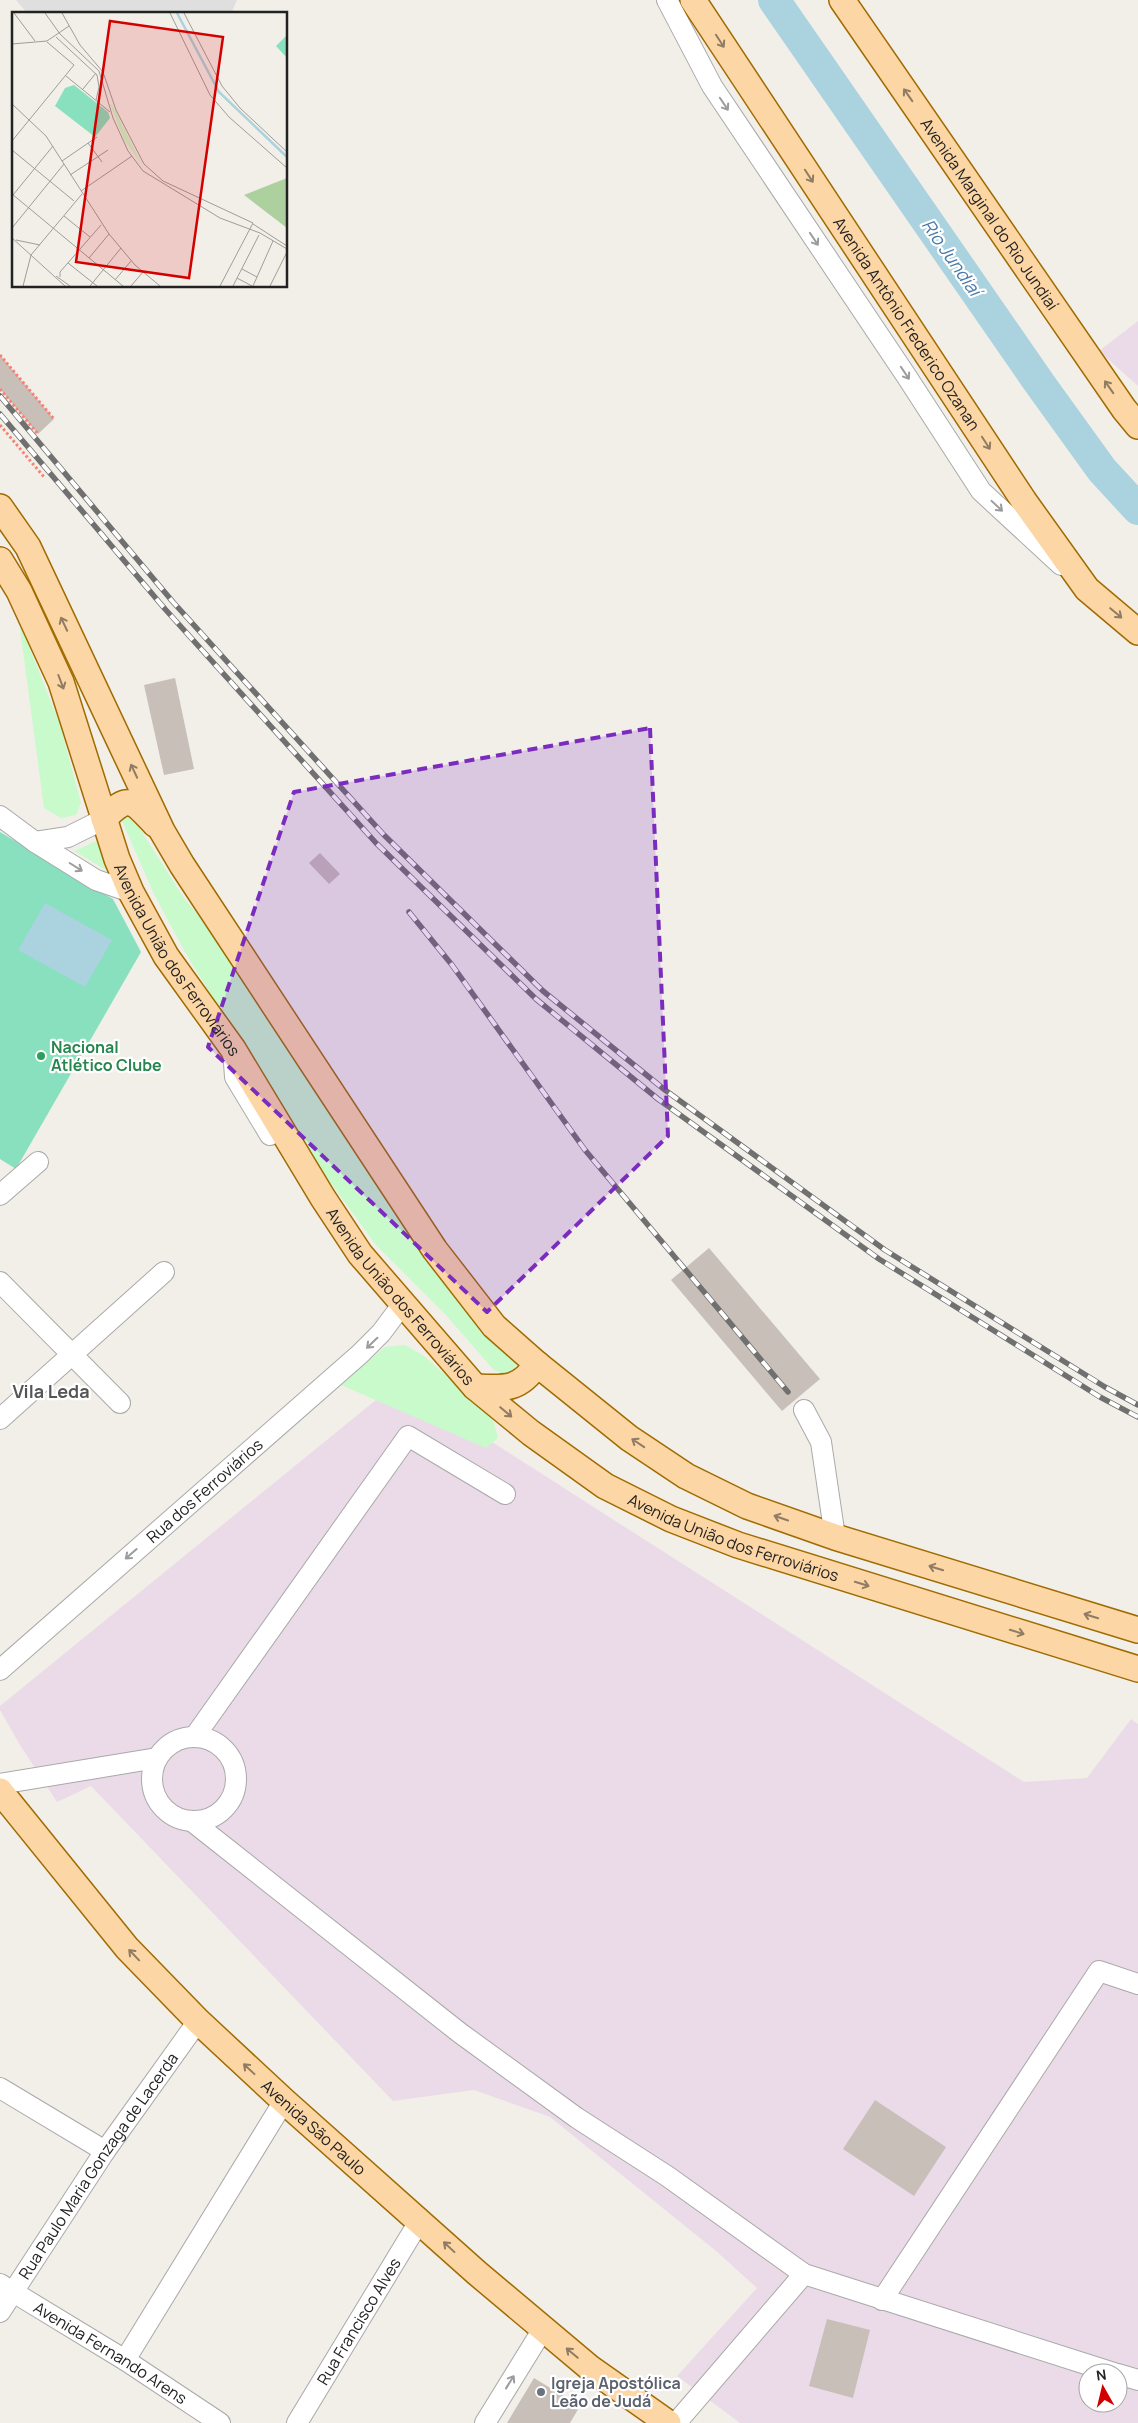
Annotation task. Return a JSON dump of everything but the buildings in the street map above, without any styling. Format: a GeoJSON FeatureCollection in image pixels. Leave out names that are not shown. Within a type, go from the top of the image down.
{"type":"FeatureCollection","features":[{"type":"Feature","properties":{"kind":"main road","name":"Avenida Antônio Frederico Ozanan"},"geometry":{"type":"LineString","coordinates":[[693,0],[1024,501],[1087,588],[1138,632]]}},
{"type":"Feature","properties":{"kind":"main road","name":"Avenida Marginal do Rio Jundiaí"},"geometry":{"type":"LineString","coordinates":[[842,0],[1124,410],[1138,426]]}},
{"type":"Feature","properties":{"kind":"main road","name":"Avenida União dos Ferroviários"},"geometry":{"type":"LineString","coordinates":[[0,507],[28,547],[162,831],[192,882],[435,1250],[494,1326],[537,1364],[629,1438],[686,1476],[747,1506],[835,1537],[1138,1630]]}},
{"type":"Feature","properties":{"kind":"main road","name":"Avenida União dos Ferroviários"},"geometry":{"type":"LineString","coordinates":[[0,560],[19,591],[61,682],[104,819],[131,892],[166,956],[233,1049],[323,1198],[360,1254],[474,1387],[531,1433],[605,1486],[671,1520],[738,1546],[1138,1669]]}},
{"type":"Feature","properties":{"kind":"main road"},"geometry":{"type":"LineString","coordinates":[[104,819],[120,805],[127,802],[136,804],[162,831]]}},
{"type":"Feature","properties":{"kind":"main road"},"geometry":{"type":"LineString","coordinates":[[474,1387],[512,1386],[522,1382],[537,1364]]}},
{"type":"Feature","properties":{"kind":"main road","name":"Avenida São Paulo"},"geometry":{"type":"LineString","coordinates":[[0,1790],[127,1948],[198,2021],[284,2101],[420,2220],[477,2273],[590,2368],[668,2423]]}},
{"type":"Feature","properties":{"kind":"street"},"geometry":{"type":"LineString","coordinates":[[666,0],[712,86],[981,491],[1087,588]]}},
{"type":"Feature","properties":{"kind":"street"},"geometry":{"type":"LineString","coordinates":[[0,816],[34,842],[96,880],[131,892]]}},
{"type":"Feature","properties":{"kind":"street"},"geometry":{"type":"LineString","coordinates":[[34,842],[68,837],[104,819]]}},
{"type":"Feature","properties":{"kind":"street"},"geometry":{"type":"LineString","coordinates":[[0,1195],[38,1162]]}},
{"type":"Feature","properties":{"kind":"street"},"geometry":{"type":"LineString","coordinates":[[0,1419],[164,1272]]}},
{"type":"Feature","properties":{"kind":"street"},"geometry":{"type":"LineString","coordinates":[[0,1282],[120,1403]]}},
{"type":"Feature","properties":{"kind":"street","name":"Rua dos Ferroviários"},"geometry":{"type":"LineString","coordinates":[[0,1670],[360,1354],[381,1334],[402,1305]]}},
{"type":"Feature","properties":{"kind":"street"},"geometry":{"type":"LineString","coordinates":[[804,1410],[821,1442],[835,1537]]}},
{"type":"Feature","properties":{"kind":"street"},"geometry":{"type":"LineString","coordinates":[[195,1736],[408,1436],[505,1494]]}},
{"type":"Feature","properties":{"kind":"street"},"geometry":{"type":"LineString","coordinates":[[193,1822],[215,1817],[231,1802],[237,1780],[232,1759],[216,1742],[195,1736],[173,1742],[157,1758],[151,1779],[156,1800],[172,1816],[193,1822],[468,2038],[577,2118],[667,2176],[804,2274],[1082,2363]]}},
{"type":"Feature","properties":{"kind":"street"},"geometry":{"type":"LineString","coordinates":[[0,1784],[157,1758]]}},
{"type":"Feature","properties":{"kind":"street"},"geometry":{"type":"LineString","coordinates":[[882,2300],[1099,1971],[1138,1984]]}},
{"type":"Feature","properties":{"kind":"street","name":"Rua Paulo Maria Gonzaga de Lacerda"},"geometry":{"type":"LineString","coordinates":[[0,2312],[6,2288],[198,2021]]}},
{"type":"Feature","properties":{"kind":"street"},"geometry":{"type":"LineString","coordinates":[[0,2088],[105,2151]]}},
{"type":"Feature","properties":{"kind":"street"},"geometry":{"type":"LineString","coordinates":[[125,2360],[284,2101]]}},
{"type":"Feature","properties":{"kind":"street","name":"Rua Francisco Alves"},"geometry":{"type":"LineString","coordinates":[[297,2423],[420,2220]]}},
{"type":"Feature","properties":{"kind":"street"},"geometry":{"type":"LineString","coordinates":[[676,2423],[804,2274]]}},
{"type":"Feature","properties":{"kind":"street","name":"Avenida Fernando Arens"},"geometry":{"type":"LineString","coordinates":[[6,2288],[125,2360],[220,2423]]}},
{"type":"Feature","properties":{"kind":"street"},"geometry":{"type":"LineString","coordinates":[[485,2423],[543,2329]]}},
{"type":"Feature","properties":{"kind":"path"},"geometry":{"type":"LineString","coordinates":[[0,355],[54,419]]}},
{"type":"Feature","properties":{"kind":"path"},"geometry":{"type":"LineString","coordinates":[[0,389],[38,434]]}},
{"type":"Feature","properties":{"kind":"path"},"geometry":{"type":"LineString","coordinates":[[0,425],[44,477]]}},
{"type":"Feature","properties":{"kind":"highlighted area"},"geometry":{"type":"Polygon","coordinates":[[[650,728],[668,1136],[487,1312],[208,1047],[294,792],[650,728]]]}},
{"type":"Feature","properties":{"kind":"shaded area"},"geometry":{"type":"Polygon","coordinates":[[[16,0],[237,0],[232,12],[26,12],[16,0]]]}},
{"type":"Feature","properties":{"kind":"shaded area"},"geometry":{"type":"Polygon","coordinates":[[[1138,321],[1138,386],[1099,351],[1138,321]]]}},
{"type":"Feature","properties":{"kind":"shaded area"},"geometry":{"type":"Polygon","coordinates":[[[398,1382],[1024,1782],[1087,1778],[1131,1719],[1138,1724],[1138,2423],[740,2423],[677,2376],[757,2288],[716,2251],[550,2117],[474,2090],[393,2101],[91,1786],[57,1802],[0,1710],[0,1706],[398,1382]]]}},
{"type":"Feature","properties":{"kind":"green space"},"geometry":{"type":"Polygon","coordinates":[[[19,621],[60,725],[81,803],[76,815],[61,818],[44,808],[19,621]]]}},
{"type":"Feature","properties":{"kind":"green space"},"geometry":{"type":"Polygon","coordinates":[[[126,816],[133,818],[184,898],[212,932],[517,1359],[514,1371],[506,1375],[494,1370],[445,1314],[376,1245],[309,1153],[186,954],[154,894],[122,821],[126,816]]]}},
{"type":"Feature","properties":{"kind":"green space","name":"Nacional Atlético Clube"},"geometry":{"type":"Polygon","coordinates":[[[0,832],[113,899],[141,952],[16,1169],[0,1159],[0,832]]]}},
{"type":"Feature","properties":{"kind":"green space"},"geometry":{"type":"Polygon","coordinates":[[[103,838],[111,873],[74,851],[103,838]]]}},
{"type":"Feature","properties":{"kind":"green space"},"geometry":{"type":"Polygon","coordinates":[[[405,1345],[424,1356],[492,1416],[498,1438],[486,1448],[341,1385],[385,1347],[405,1345]]]}},
{"type":"Feature","properties":{"kind":"water"},"geometry":{"type":"Polygon","coordinates":[[[45,903],[112,940],[85,987],[18,950],[45,903]]]}},
{"type":"Feature","properties":{"kind":"waterway","name":"Rio Jundiaí"},"geometry":{"type":"LineString","coordinates":[[774,0],[1040,384],[1102,470],[1138,509]]}},
{"type":"Feature","properties":{"kind":"railway"},"geometry":{"type":"LineString","coordinates":[[0,396],[173,602],[384,835],[543,991],[665,1090],[885,1250],[1105,1387],[1138,1405]]}},
{"type":"Feature","properties":{"kind":"railway"},"geometry":{"type":"LineString","coordinates":[[0,414],[165,609],[376,843],[536,999],[658,1099],[879,1259],[1100,1397],[1138,1417]]}},
{"type":"Feature","properties":{"kind":"railway"},"geometry":{"type":"LineString","coordinates":[[409,912],[452,965],[585,1150],[788,1392]]}},
{"type":"Feature","properties":{"kind":"place","name":"Nacional Atlético Clube"},"geometry":{"type":"Point","coordinates":[41,1056]}},
{"type":"Feature","properties":{"kind":"place","name":"Igreja Apostólica Leão de Judá"},"geometry":{"type":"Point","coordinates":[541,2392]}},
{"type":"Feature","properties":{"kind":"district","name":"Vila Leda"},"geometry":{"type":"Point","coordinates":[51,1391]}}]}
